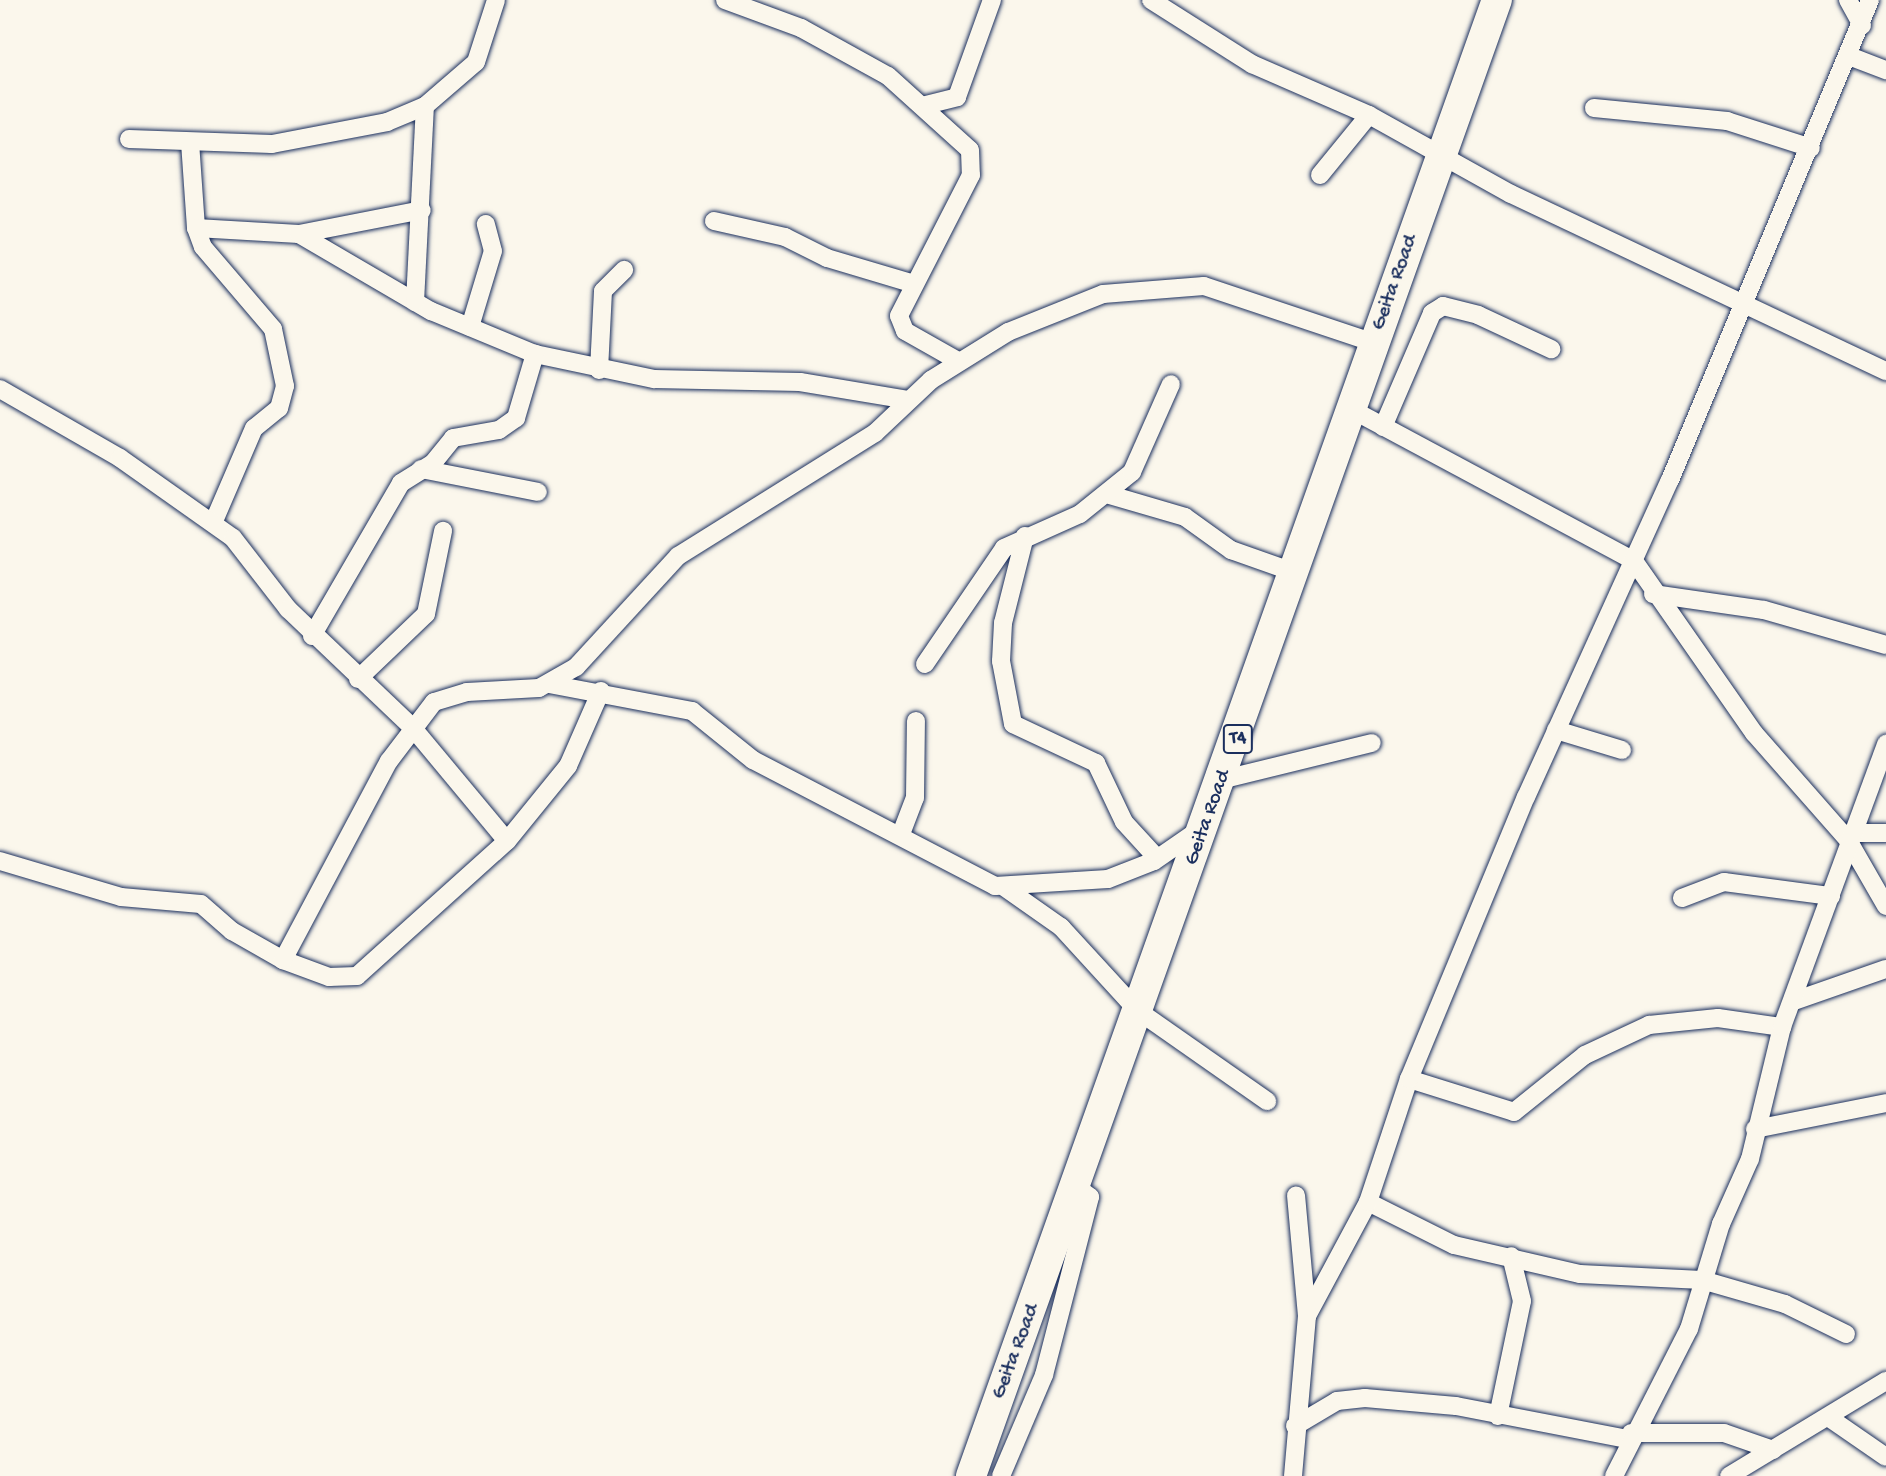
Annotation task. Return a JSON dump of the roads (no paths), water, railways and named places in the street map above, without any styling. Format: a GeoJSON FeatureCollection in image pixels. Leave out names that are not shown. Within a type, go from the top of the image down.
{"type":"FeatureCollection","features":[{"type":"Feature","properties":{"kind":"highway","name":"Geita Road"},"geometry":{"type":"LineString","coordinates":[[986,1474],[1137,1010],[1224,779],[1349,408],[1497,0]]}},
{"type":"Feature","properties":{"kind":"street"},"geometry":{"type":"LineString","coordinates":[[129,139],[190,142],[309,139],[387,122],[425,106],[476,62],[496,0]]}},
{"type":"Feature","properties":{"kind":"street"},"geometry":{"type":"LineString","coordinates":[[725,0],[812,34],[926,105],[973,159],[961,195],[911,283],[899,316],[905,331],[958,361]]}},
{"type":"Feature","properties":{"kind":"street"},"geometry":{"type":"LineString","coordinates":[[926,105],[957,97],[992,0]]}},
{"type":"Feature","properties":{"kind":"street"},"geometry":{"type":"LineString","coordinates":[[1151,0],[1252,64],[1369,115],[1440,158],[1886,372]]}},
{"type":"Feature","properties":{"kind":"street"},"geometry":{"type":"LineString","coordinates":[[1848,0],[1862,25]]}},
{"type":"Feature","properties":{"kind":"street"},"geometry":{"type":"LineString","coordinates":[[1307,1316],[1368,1202],[1409,1079],[1556,730],[1634,561],[1811,148],[1870,0]]}},
{"type":"Feature","properties":{"kind":"street"},"geometry":{"type":"LineString","coordinates":[[1849,56],[1886,70]]}},
{"type":"Feature","properties":{"kind":"street"},"geometry":{"type":"LineString","coordinates":[[415,302],[422,210],[425,106]]}},
{"type":"Feature","properties":{"kind":"street"},"geometry":{"type":"LineString","coordinates":[[1594,108],[1727,121],[1811,148]]}},
{"type":"Feature","properties":{"kind":"street"},"geometry":{"type":"LineString","coordinates":[[1320,175],[1369,115]]}},
{"type":"Feature","properties":{"kind":"street"},"geometry":{"type":"LineString","coordinates":[[190,142],[196,228],[217,268],[273,329],[285,386],[279,408],[254,428],[213,523]]}},
{"type":"Feature","properties":{"kind":"street"},"geometry":{"type":"LineString","coordinates":[[196,228],[299,234],[422,210]]}},
{"type":"Feature","properties":{"kind":"street"},"geometry":{"type":"LineString","coordinates":[[714,221],[785,237],[827,258],[911,283]]}},
{"type":"Feature","properties":{"kind":"street"},"geometry":{"type":"LineString","coordinates":[[470,327],[493,251],[486,224]]}},
{"type":"Feature","properties":{"kind":"street"},"geometry":{"type":"LineString","coordinates":[[299,234],[415,302],[535,354],[599,370],[735,384],[800,382],[907,400]]}},
{"type":"Feature","properties":{"kind":"street"},"geometry":{"type":"LineString","coordinates":[[599,370],[603,290],[624,270]]}},
{"type":"Feature","properties":{"kind":"street"},"geometry":{"type":"LineString","coordinates":[[549,684],[596,649],[678,556],[875,433],[907,400],[958,361],[1071,303],[1166,286],[1227,290],[1374,343]]}},
{"type":"Feature","properties":{"kind":"street"},"geometry":{"type":"LineString","coordinates":[[1383,427],[1432,313],[1443,306],[1478,315],[1551,349]]}},
{"type":"Feature","properties":{"kind":"street"},"geometry":{"type":"LineString","coordinates":[[312,636],[401,483],[421,469],[453,438],[508,426],[535,354]]}},
{"type":"Feature","properties":{"kind":"street"},"geometry":{"type":"LineString","coordinates":[[925,664],[991,562],[1025,536],[1110,495],[1132,472],[1171,384]]}},
{"type":"Feature","properties":{"kind":"street"},"geometry":{"type":"LineString","coordinates":[[0,389],[120,458],[213,523],[248,552],[312,636],[412,727],[508,841]]}},
{"type":"Feature","properties":{"kind":"street"},"geometry":{"type":"LineString","coordinates":[[1349,408],[1634,561],[1653,594],[1754,733],[1849,836],[1886,906]]}},
{"type":"Feature","properties":{"kind":"street"},"geometry":{"type":"LineString","coordinates":[[421,469],[538,492]]}},
{"type":"Feature","properties":{"kind":"street"},"geometry":{"type":"LineString","coordinates":[[1110,495],[1185,517],[1231,550],[1293,572]]}},
{"type":"Feature","properties":{"kind":"street"},"geometry":{"type":"LineString","coordinates":[[358,679],[426,614],[443,531]]}},
{"type":"Feature","properties":{"kind":"street"},"geometry":{"type":"LineString","coordinates":[[1025,536],[1003,623],[1001,661],[1013,724],[1096,763],[1124,822],[1157,859]]}},
{"type":"Feature","properties":{"kind":"street"},"geometry":{"type":"LineString","coordinates":[[1653,594],[1764,610],[1886,645]]}},
{"type":"Feature","properties":{"kind":"street"},"geometry":{"type":"LineString","coordinates":[[283,960],[324,872],[412,727],[443,697],[549,684],[601,691],[692,711],[753,760],[1004,887],[1069,934],[1137,1010],[1267,1101]]}},
{"type":"Feature","properties":{"kind":"street"},"geometry":{"type":"LineString","coordinates":[[0,861],[121,897],[201,904],[232,931],[283,960],[329,977],[357,976],[508,841],[568,766],[601,691]]}},
{"type":"Feature","properties":{"kind":"street"},"geometry":{"type":"LineString","coordinates":[[901,834],[915,798],[916,721]]}},
{"type":"Feature","properties":{"kind":"street"},"geometry":{"type":"LineString","coordinates":[[1556,730],[1622,750]]}},
{"type":"Feature","properties":{"kind":"street"},"geometry":{"type":"LineString","coordinates":[[1224,779],[1372,743]]}},
{"type":"Feature","properties":{"kind":"street"},"geometry":{"type":"LineString","coordinates":[[1614,1476],[1630,1436],[1678,1354],[1702,1280],[1744,1178],[1782,1027],[1794,1001],[1831,896],[1849,836],[1886,744]]}},
{"type":"Feature","properties":{"kind":"street"},"geometry":{"type":"LineString","coordinates":[[1004,887],[1108,879],[1157,859],[1208,822]]}},
{"type":"Feature","properties":{"kind":"street"},"geometry":{"type":"LineString","coordinates":[[1849,836],[1886,833]]}},
{"type":"Feature","properties":{"kind":"street"},"geometry":{"type":"LineString","coordinates":[[1682,898],[1724,882],[1831,896]]}},
{"type":"Feature","properties":{"kind":"street"},"geometry":{"type":"LineString","coordinates":[[1794,1001],[1886,969]]}},
{"type":"Feature","properties":{"kind":"street"},"geometry":{"type":"LineString","coordinates":[[1409,1079],[1514,1112],[1585,1055],[1649,1025],[1718,1018],[1782,1027]]}},
{"type":"Feature","properties":{"kind":"street"},"geometry":{"type":"LineString","coordinates":[[1755,1129],[1886,1103]]}},
{"type":"Feature","properties":{"kind":"street"},"geometry":{"type":"LineString","coordinates":[[1293,1476],[1295,1426],[1307,1316],[1296,1196]]}},
{"type":"Feature","properties":{"kind":"street"},"geometry":{"type":"LineString","coordinates":[[1368,1202],[1454,1245],[1580,1274],[1702,1280],[1784,1304],[1846,1334]]}},
{"type":"Feature","properties":{"kind":"street"},"geometry":{"type":"LineString","coordinates":[[1498,1416],[1522,1301],[1511,1256]]}},
{"type":"Feature","properties":{"kind":"street"},"geometry":{"type":"LineString","coordinates":[[1728,1476],[1886,1381]]}},
{"type":"Feature","properties":{"kind":"street"},"geometry":{"type":"LineString","coordinates":[[1295,1426],[1352,1398],[1416,1400],[1498,1416],[1630,1436],[1724,1433],[1773,1450]]}},
{"type":"Feature","properties":{"kind":"street"},"geometry":{"type":"LineString","coordinates":[[1828,1417],[1886,1457]]}}]}
